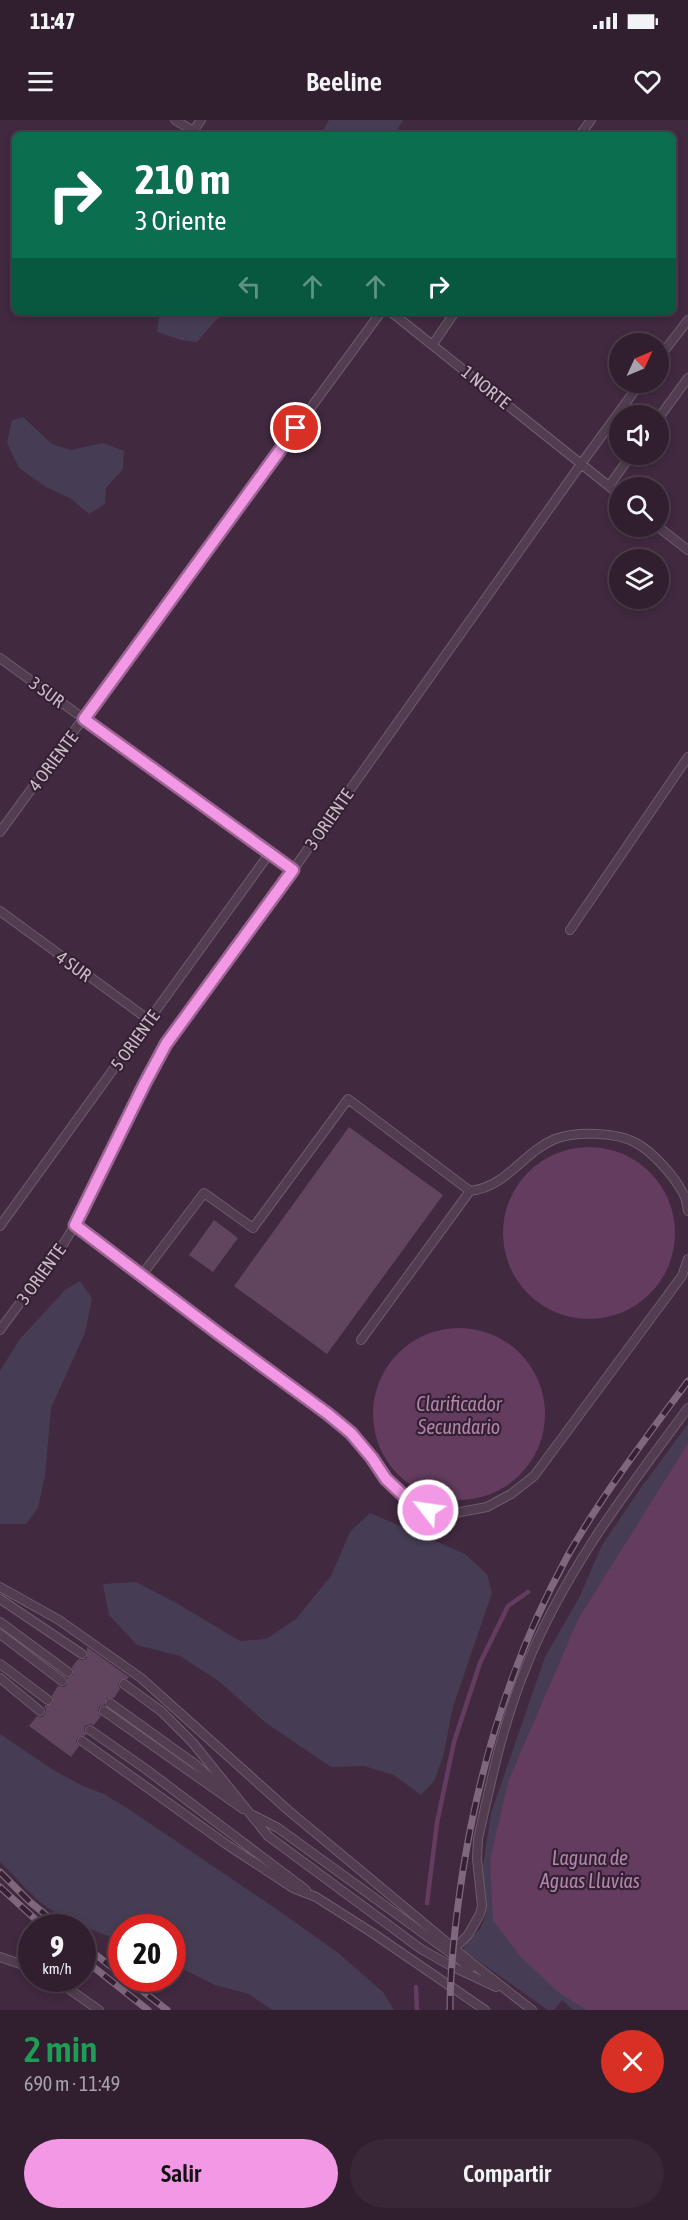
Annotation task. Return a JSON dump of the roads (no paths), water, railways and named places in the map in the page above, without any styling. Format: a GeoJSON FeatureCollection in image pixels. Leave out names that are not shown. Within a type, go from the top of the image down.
{"type":"FeatureCollection","features":[{"type":"Feature","properties":{"kind":"lane"},"geometry":{"type":"LineString","coordinates":[[175,120],[195,132]]}},
{"type":"Feature","properties":{"kind":"lane","name":"4 ORIENTE"},"geometry":{"type":"LineString","coordinates":[[0,832],[379,315]]}},
{"type":"Feature","properties":{"kind":"lane","name":"1 NORTE"},"geometry":{"type":"LineString","coordinates":[[395,315],[609,486]]}},
{"type":"Feature","properties":{"kind":"lane"},"geometry":{"type":"LineString","coordinates":[[433,344],[453,315]]}},
{"type":"Feature","properties":{"kind":"lane"},"geometry":{"type":"LineString","coordinates":[[669,345],[688,320]]}},
{"type":"Feature","properties":{"kind":"lane"},"geometry":{"type":"LineString","coordinates":[[668,405],[688,378]]}},
{"type":"Feature","properties":{"kind":"lane","name":"3 ORIENTE"},"geometry":{"type":"LineString","coordinates":[[0,1330],[75,1225],[166,1044],[633,393]]}},
{"type":"Feature","properties":{"kind":"lane"},"geometry":{"type":"LineString","coordinates":[[669,535],[688,550]]}},
{"type":"Feature","properties":{"kind":"lane","name":"3 SUR"},"geometry":{"type":"LineString","coordinates":[[0,658],[293,870]]}},
{"type":"Feature","properties":{"kind":"lane"},"geometry":{"type":"LineString","coordinates":[[570,930],[688,757]]}},
{"type":"Feature","properties":{"kind":"lane","name":"5 ORIENTE"},"geometry":{"type":"LineString","coordinates":[[0,1226],[4,1214],[269,854]]}},
{"type":"Feature","properties":{"kind":"lane","name":"4 SUR"},"geometry":{"type":"LineString","coordinates":[[0,912],[149,1020]]}},
{"type":"Feature","properties":{"kind":"lane"},"geometry":{"type":"LineString","coordinates":[[141,1276],[204,1194],[253,1228],[348,1099],[470,1191],[481,1190],[499,1182],[530,1154],[555,1139],[600,1133],[636,1143],[664,1166],[684,1194],[688,1211]]}},
{"type":"Feature","properties":{"kind":"lane"},"geometry":{"type":"LineString","coordinates":[[361,1340],[470,1191]]}},
{"type":"Feature","properties":{"kind":"lane"},"geometry":{"type":"LineString","coordinates":[[75,1225],[328,1414],[351,1433],[386,1479],[403,1495],[428,1510],[455,1513],[487,1507],[511,1494],[534,1476],[682,1276],[688,1259]]}},
{"type":"Feature","properties":{"kind":"lane"},"geometry":{"type":"LineString","coordinates":[[454,1949],[468,1935],[480,1914],[482,1906],[477,1859],[478,1839],[507,1719],[540,1634],[585,1551],[688,1408]]}},
{"type":"Feature","properties":{"kind":"lane"},"geometry":{"type":"LineString","coordinates":[[0,1587],[59,1620],[141,1678],[252,1779],[506,1991]]}},
{"type":"Feature","properties":{"kind":"lane"},"geometry":{"type":"LineString","coordinates":[[0,1599],[82,1654]]}},
{"type":"Feature","properties":{"kind":"lane"},"geometry":{"type":"LineString","coordinates":[[0,1623],[68,1672]]}},
{"type":"Feature","properties":{"kind":"lane"},"geometry":{"type":"LineString","coordinates":[[0,1634],[62,1681]]}},
{"type":"Feature","properties":{"kind":"lane"},"geometry":{"type":"LineString","coordinates":[[0,1664],[48,1700]]}},
{"type":"Feature","properties":{"kind":"lane"},"geometry":{"type":"LineString","coordinates":[[0,1678],[40,1711]]}},
{"type":"Feature","properties":{"kind":"lane"},"geometry":{"type":"LineString","coordinates":[[124,1684],[161,1711],[178,1727],[268,1836],[421,1949],[451,1966],[506,1991]]}},
{"type":"Feature","properties":{"kind":"lane"},"geometry":{"type":"LineString","coordinates":[[110,1702],[195,1764],[251,1814]]}},
{"type":"Feature","properties":{"kind":"lane"},"geometry":{"type":"LineString","coordinates":[[104,1711],[251,1814],[278,1828],[453,1956],[532,2010]]}},
{"type":"Feature","properties":{"kind":"lane"},"geometry":{"type":"LineString","coordinates":[[90,1730],[316,1897],[412,1958],[484,2010]]}},
{"type":"Feature","properties":{"kind":"lane"},"geometry":{"type":"LineString","coordinates":[[82,1741],[235,1850],[293,1888],[316,1897]]}},
{"type":"Feature","properties":{"kind":"lane"},"geometry":{"type":"LineString","coordinates":[[0,1957],[18,1963]]}},
{"type":"Feature","properties":{"kind":"lane"},"geometry":{"type":"LineString","coordinates":[[73,1992],[99,2010]]}},
{"type":"Feature","properties":{"kind":"water"},"geometry":{"type":"Polygon","coordinates":[[[589,1147],[606,1148],[622,1153],[637,1161],[650,1172],[661,1185],[669,1200],[674,1216],[674,1250],[669,1266],[661,1281],[650,1294],[637,1305],[622,1313],[606,1318],[589,1319],[572,1318],[556,1313],[541,1305],[528,1294],[517,1281],[509,1266],[504,1250],[503,1233],[504,1216],[509,1200],[517,1185],[528,1172],[541,1161],[556,1153],[572,1148],[589,1147]]]}},
{"type":"Feature","properties":{"kind":"water","name":"Clarificador Secundario"},"geometry":{"type":"Polygon","coordinates":[[[459,1328],[476,1329],[492,1334],[507,1342],[520,1353],[531,1366],[539,1381],[544,1397],[544,1431],[539,1447],[531,1462],[520,1475],[507,1486],[492,1494],[476,1499],[459,1500],[442,1499],[426,1494],[411,1486],[398,1475],[387,1462],[379,1447],[374,1431],[373,1414],[374,1397],[379,1381],[387,1366],[398,1353],[411,1342],[426,1334],[442,1329],[459,1328]]]}},
{"type":"Feature","properties":{"kind":"water","name":"Laguna de Aguas Lluvias"},"geometry":{"type":"Polygon","coordinates":[[[688,1443],[688,2010],[586,2010],[558,1992],[521,1957],[493,1921],[490,1860],[509,1779],[578,1619],[688,1443]]]}},
{"type":"Feature","properties":{"kind":"waterway"},"geometry":{"type":"LineString","coordinates":[[427,1903],[437,1823],[454,1742],[480,1663],[508,1606],[528,1592]]}},
{"type":"Feature","properties":{"kind":"waterway"},"geometry":{"type":"LineString","coordinates":[[416,1987],[417,2010]]}},
{"type":"Feature","properties":{"kind":"railway"},"geometry":{"type":"LineString","coordinates":[[450,2010],[456,1922],[470,1828],[490,1748],[515,1670],[530,1632],[567,1557],[625,1467],[688,1381]]}},
{"type":"Feature","properties":{"kind":"railway"},"geometry":{"type":"LineString","coordinates":[[0,1872],[45,1914]]}},
{"type":"Feature","properties":{"kind":"railway"},"geometry":{"type":"LineString","coordinates":[[0,1887],[30,1914]]}},
{"type":"Feature","properties":{"kind":"railway"},"geometry":{"type":"LineString","coordinates":[[96,1955],[108,1964]]}},
{"type":"Feature","properties":{"kind":"railway"},"geometry":{"type":"LineString","coordinates":[[96,1969],[148,2010]]}},
{"type":"Feature","properties":{"kind":"railway"},"geometry":{"type":"LineString","coordinates":[[144,1992],[167,2010]]}}]}
